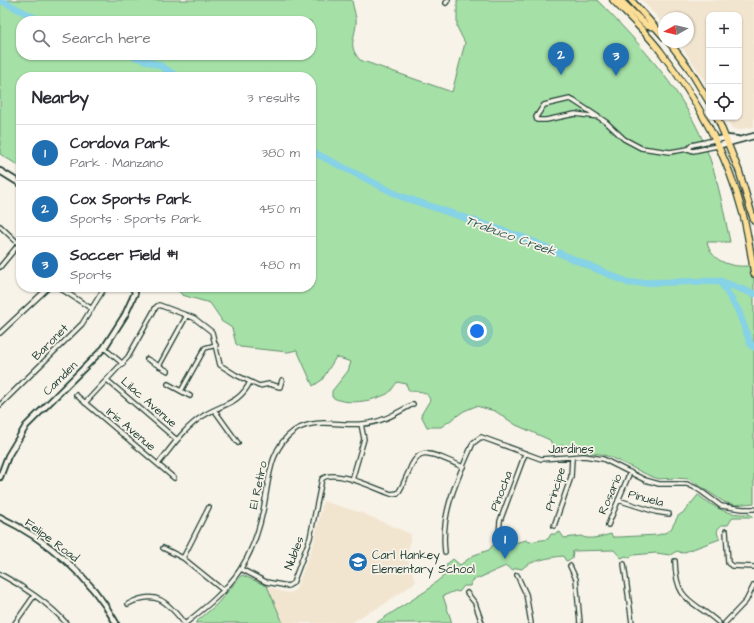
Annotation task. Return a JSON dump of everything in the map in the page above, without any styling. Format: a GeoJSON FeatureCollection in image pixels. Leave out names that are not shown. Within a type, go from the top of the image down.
{"type":"FeatureCollection","features":[{"type":"Feature","properties":{"kind":"main road"},"geometry":{"type":"LineString","coordinates":[[613,0],[660,50],[699,110],[716,143],[731,177],[743,213],[754,274]]}},
{"type":"Feature","properties":{"kind":"main road"},"geometry":{"type":"LineString","coordinates":[[620,0],[647,26],[655,27]]}},
{"type":"Feature","properties":{"kind":"main road"},"geometry":{"type":"LineString","coordinates":[[630,0],[658,30]]}},
{"type":"Feature","properties":{"kind":"main road"},"geometry":{"type":"LineString","coordinates":[[674,48],[688,67],[706,97]]}},
{"type":"Feature","properties":{"kind":"main road"},"geometry":{"type":"LineString","coordinates":[[718,120],[728,140],[746,189],[754,221]]}},
{"type":"Feature","properties":{"kind":"street"},"geometry":{"type":"LineString","coordinates":[[599,117],[575,114],[543,121],[537,120],[536,117],[544,105],[570,99],[599,117],[624,139],[641,148],[661,152],[688,149],[694,150],[728,140],[754,136]]}},
{"type":"Feature","properties":{"kind":"street"},"geometry":{"type":"LineString","coordinates":[[0,171],[16,181]]}},
{"type":"Feature","properties":{"kind":"street"},"geometry":{"type":"LineString","coordinates":[[0,226],[16,241]]}},
{"type":"Feature","properties":{"kind":"street"},"geometry":{"type":"LineString","coordinates":[[0,267],[16,249]]}},
{"type":"Feature","properties":{"kind":"street"},"geometry":{"type":"LineString","coordinates":[[0,333],[44,292]]}},
{"type":"Feature","properties":{"kind":"street"},"geometry":{"type":"LineString","coordinates":[[66,292],[92,309]]}},
{"type":"Feature","properties":{"kind":"street","name":"Baronet"},"geometry":{"type":"LineString","coordinates":[[0,405],[82,324],[102,292]]}},
{"type":"Feature","properties":{"kind":"street","name":"Camden"},"geometry":{"type":"LineString","coordinates":[[0,478],[8,456],[26,426],[104,348],[125,314],[135,292]]}},
{"type":"Feature","properties":{"kind":"street"},"geometry":{"type":"LineString","coordinates":[[85,403],[122,364],[157,305],[161,305],[187,315],[212,332],[220,365],[259,386],[269,384],[279,387],[282,380]]}},
{"type":"Feature","properties":{"kind":"street"},"geometry":{"type":"LineString","coordinates":[[159,366],[187,315]]}},
{"type":"Feature","properties":{"kind":"street"},"geometry":{"type":"LineString","coordinates":[[181,391],[205,348],[216,345]]}},
{"type":"Feature","properties":{"kind":"street"},"geometry":{"type":"LineString","coordinates":[[104,348],[122,364]]}},
{"type":"Feature","properties":{"kind":"street"},"geometry":{"type":"LineString","coordinates":[[147,359],[168,371]]}},
{"type":"Feature","properties":{"kind":"street","name":"Lilac Avenue"},"geometry":{"type":"LineString","coordinates":[[107,380],[177,440]]}},
{"type":"Feature","properties":{"kind":"street"},"geometry":{"type":"LineString","coordinates":[[158,464],[177,440],[203,416],[226,406],[239,397],[250,382]]}},
{"type":"Feature","properties":{"kind":"street"},"geometry":{"type":"LineString","coordinates":[[168,384],[190,396]]}},
{"type":"Feature","properties":{"kind":"street","name":"Iris Avenue"},"geometry":{"type":"LineString","coordinates":[[76,395],[174,478]]}},
{"type":"Feature","properties":{"kind":"street","name":"El Retiro"},"geometry":{"type":"LineString","coordinates":[[185,623],[224,591],[241,569],[259,527],[272,463],[279,446],[294,431],[312,424],[361,424],[382,420],[413,404]]}},
{"type":"Feature","properties":{"kind":"street"},"geometry":{"type":"LineString","coordinates":[[215,411],[238,443]]}},
{"type":"Feature","properties":{"kind":"street"},"geometry":{"type":"LineString","coordinates":[[361,424],[364,439],[352,480],[391,494],[398,493],[402,489],[409,470],[416,458],[421,454],[428,454],[463,467]]}},
{"type":"Feature","properties":{"kind":"street","name":"Jardines"},"geometry":{"type":"LineString","coordinates":[[445,552],[444,538],[448,507],[474,443],[481,437],[541,459],[584,456],[604,459],[645,480],[659,484],[687,484],[698,489],[721,506],[743,509],[754,508]]}},
{"type":"Feature","properties":{"kind":"street","name":"Pinocha"},"geometry":{"type":"LineString","coordinates":[[499,535],[500,521],[526,454]]}},
{"type":"Feature","properties":{"kind":"street","name":"Principe"},"geometry":{"type":"LineString","coordinates":[[554,526],[571,477],[572,458]]}},
{"type":"Feature","properties":{"kind":"street","name":"Rosario"},"geometry":{"type":"LineString","coordinates":[[608,525],[630,472]]}},
{"type":"Feature","properties":{"kind":"street","name":"Nubles"},"geometry":{"type":"LineString","coordinates":[[241,569],[266,582],[288,586],[293,583],[310,538],[322,479],[326,475],[330,474],[352,480]]}},
{"type":"Feature","properties":{"kind":"street","name":"Pinuela"},"geometry":{"type":"LineString","coordinates":[[618,500],[656,512],[669,514]]}},
{"type":"Feature","properties":{"kind":"street"},"geometry":{"type":"LineString","coordinates":[[183,558],[209,507]]}},
{"type":"Feature","properties":{"kind":"street","name":"Felipe Road"},"geometry":{"type":"LineString","coordinates":[[0,517],[22,528],[70,563],[92,588],[116,623]]}},
{"type":"Feature","properties":{"kind":"street"},"geometry":{"type":"LineString","coordinates":[[726,531],[728,563],[732,566],[754,567]]}},
{"type":"Feature","properties":{"kind":"street"},"geometry":{"type":"LineString","coordinates":[[163,548],[183,558],[224,591]]}},
{"type":"Feature","properties":{"kind":"street"},"geometry":{"type":"LineString","coordinates":[[675,561],[676,576],[685,598],[719,623]]}},
{"type":"Feature","properties":{"kind":"street"},"geometry":{"type":"LineString","coordinates":[[624,564],[632,623]]}},
{"type":"Feature","properties":{"kind":"street"},"geometry":{"type":"LineString","coordinates":[[570,566],[576,579],[580,623]]}},
{"type":"Feature","properties":{"kind":"street"},"geometry":{"type":"LineString","coordinates":[[0,574],[34,596],[59,615],[66,623]]}},
{"type":"Feature","properties":{"kind":"street"},"geometry":{"type":"LineString","coordinates":[[517,575],[526,594],[531,623]]}},
{"type":"Feature","properties":{"kind":"street"},"geometry":{"type":"LineString","coordinates":[[725,623],[746,601],[754,585]]}},
{"type":"Feature","properties":{"kind":"street"},"geometry":{"type":"LineString","coordinates":[[467,593],[475,603],[482,623]]}},
{"type":"Feature","properties":{"kind":"street"},"geometry":{"type":"LineString","coordinates":[[15,623],[34,596]]}},
{"type":"Feature","properties":{"kind":"street"},"geometry":{"type":"LineString","coordinates":[[128,604],[141,596],[156,598],[170,606],[185,623]]}},
{"type":"Feature","properties":{"kind":"shaded area"},"geometry":{"type":"Polygon","coordinates":[[[642,0],[754,0],[754,127],[736,130],[731,127],[728,120],[742,120],[742,12],[706,12],[706,82],[682,48],[694,48],[694,12],[658,12],[658,18],[642,0]]]}},
{"type":"Feature","properties":{"kind":"shaded area","name":"Carl Hankey Elementary School"},"geometry":{"type":"Polygon","coordinates":[[[323,501],[362,513],[411,534],[407,558],[416,582],[380,607],[351,623],[283,623],[267,586],[290,593],[296,589],[314,542],[323,501]]]}},
{"type":"Feature","properties":{"kind":"green space"},"geometry":{"type":"Polygon","coordinates":[[[0,0],[352,0],[356,22],[353,47],[360,60],[452,92],[465,43],[457,27],[457,0],[597,0],[662,72],[689,112],[700,133],[716,177],[730,242],[707,242],[709,249],[713,255],[725,263],[739,266],[754,265],[754,503],[735,505],[724,502],[689,479],[659,479],[600,454],[578,452],[574,448],[569,448],[562,445],[555,449],[550,440],[516,425],[495,411],[476,406],[464,411],[441,427],[427,427],[421,415],[430,400],[424,393],[409,391],[406,384],[397,382],[387,394],[374,399],[360,402],[338,400],[332,397],[332,391],[348,371],[351,362],[336,357],[322,380],[313,386],[297,350],[288,352],[240,347],[236,344],[232,328],[221,321],[210,303],[182,295],[179,292],[316,292],[316,72],[16,72],[16,164],[0,154],[0,0]]]}},
{"type":"Feature","properties":{"kind":"green space"},"geometry":{"type":"Polygon","coordinates":[[[698,495],[722,510],[734,513],[750,514],[753,517],[733,517],[728,525],[722,525],[719,528],[717,533],[720,539],[682,553],[677,551],[670,555],[656,553],[633,555],[630,558],[626,556],[621,558],[614,550],[573,551],[572,559],[566,561],[563,556],[547,558],[529,564],[522,569],[517,568],[512,570],[506,566],[472,581],[470,586],[464,586],[459,592],[455,591],[443,596],[452,623],[376,623],[429,589],[445,575],[447,564],[453,559],[460,565],[474,555],[489,550],[493,545],[499,546],[505,542],[509,544],[527,540],[529,542],[548,539],[551,534],[560,532],[564,538],[581,536],[592,538],[611,534],[613,537],[658,535],[671,529],[678,516],[685,511],[698,495]]]}},
{"type":"Feature","properties":{"kind":"green space"},"geometry":{"type":"Polygon","coordinates":[[[242,575],[267,586],[283,623],[195,623],[216,605],[242,575]]]}},
{"type":"Feature","properties":{"kind":"waterway","name":"Trabuco Creek"},"geometry":{"type":"LineString","coordinates":[[0,0],[31,16]]}},
{"type":"Feature","properties":{"kind":"waterway","name":"Trabuco Creek"},"geometry":{"type":"LineString","coordinates":[[144,60],[159,65],[170,72]]}},
{"type":"Feature","properties":{"kind":"waterway","name":"Trabuco Creek"},"geometry":{"type":"LineString","coordinates":[[316,154],[400,196],[522,237],[629,283],[720,281],[754,294]]}},
{"type":"Feature","properties":{"kind":"waterway","name":"Trabuco Creek"},"geometry":{"type":"LineString","coordinates":[[720,281],[738,310],[751,345],[754,347]]}},
{"type":"Feature","properties":{"kind":"place","name":"Cox Sports Park"},"geometry":{"type":"Point","coordinates":[561,75]}},
{"type":"Feature","properties":{"kind":"place","name":"Soccer Field #1"},"geometry":{"type":"Point","coordinates":[616,76]}},
{"type":"Feature","properties":{"kind":"place","name":"Cordova Park"},"geometry":{"type":"Point","coordinates":[505,559]}},
{"type":"Feature","properties":{"kind":"place","name":"Carl Hankey Elementary School"},"geometry":{"type":"Point","coordinates":[358,562]}}]}
